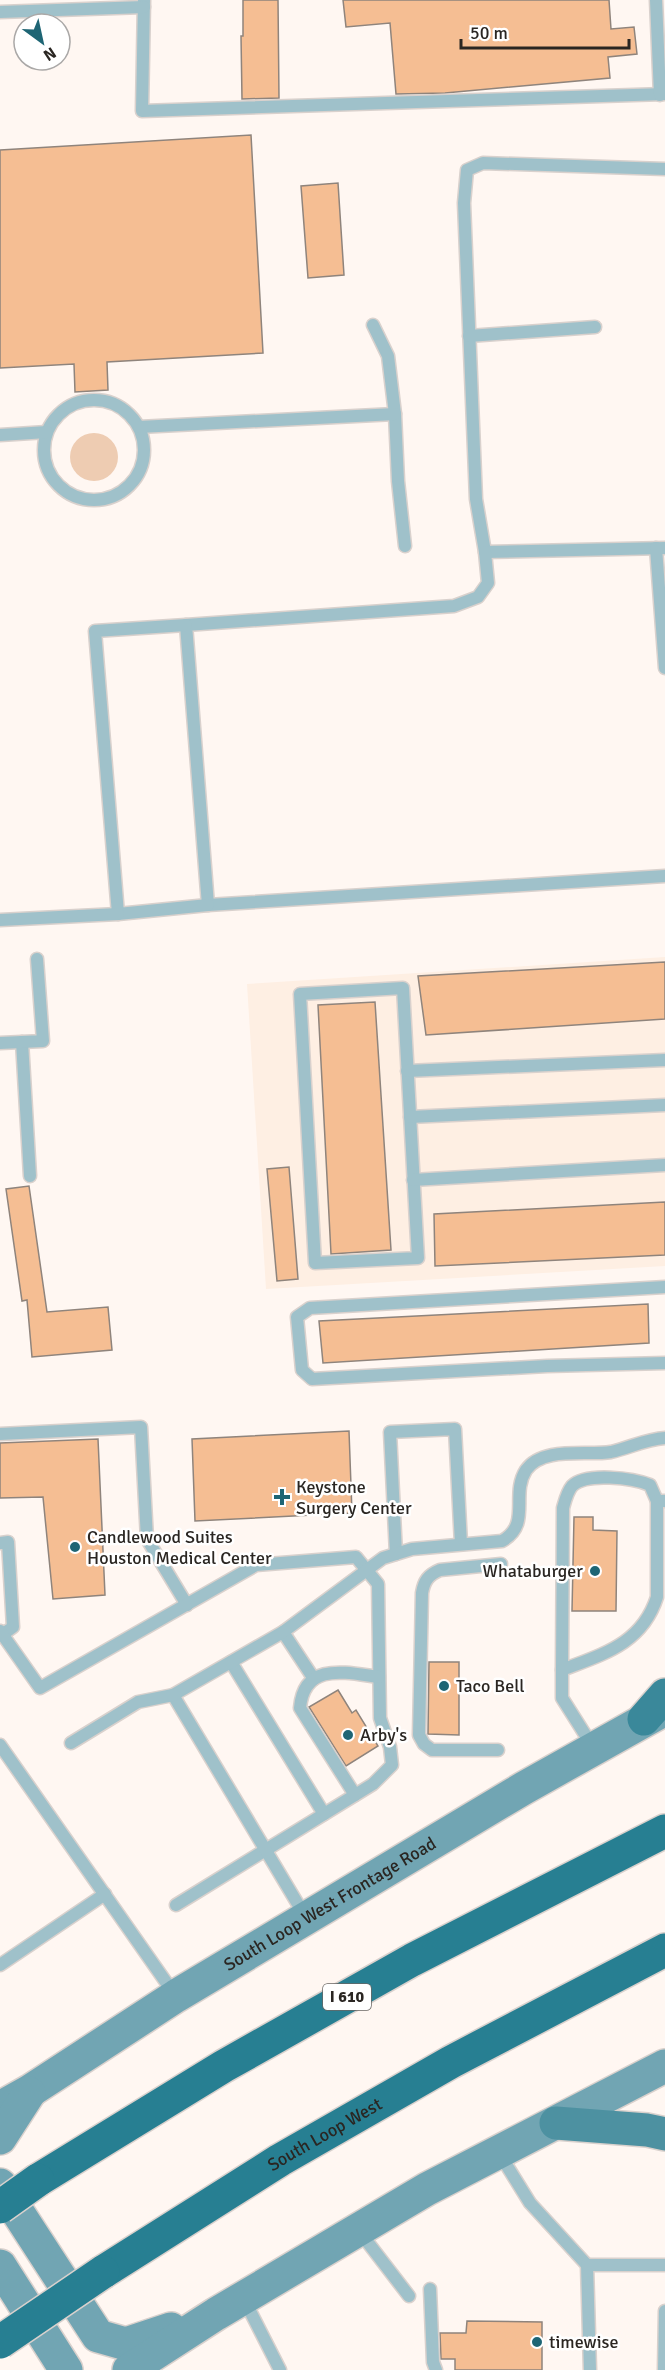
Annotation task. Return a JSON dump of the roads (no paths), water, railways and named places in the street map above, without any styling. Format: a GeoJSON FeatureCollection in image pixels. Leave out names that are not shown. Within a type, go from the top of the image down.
{"type":"FeatureCollection","features":[{"type":"Feature","properties":{"kind":"highway","name":"I 610"},"geometry":{"type":"LineString","coordinates":[[0,2207],[38,2180],[224,2066],[412,1960],[665,1831]]}},
{"type":"Feature","properties":{"kind":"highway","name":"South Loop West"},"geometry":{"type":"LineString","coordinates":[[0,2342],[103,2272],[280,2160],[421,2079],[662,1951]]}},
{"type":"Feature","properties":{"kind":"main road","name":"South Loop West Frontage Road"},"geometry":{"type":"LineString","coordinates":[[0,2108],[176,1996],[658,1707]]}},
{"type":"Feature","properties":{"kind":"main road"},"geometry":{"type":"LineString","coordinates":[[129,2370],[229,2306],[427,2189],[665,2066]]}},
{"type":"Feature","properties":{"kind":"main road"},"geometry":{"type":"LineString","coordinates":[[0,2138],[30,2091]]}},
{"type":"Feature","properties":{"kind":"main road"},"geometry":{"type":"LineString","coordinates":[[556,2123],[648,2130],[665,2134]]}},
{"type":"Feature","properties":{"kind":"main road"},"geometry":{"type":"LineString","coordinates":[[0,2185],[98,2336],[126,2344],[229,2306]]}},
{"type":"Feature","properties":{"kind":"main road"},"geometry":{"type":"LineString","coordinates":[[0,2266],[66,2370]]}},
{"type":"Feature","properties":{"kind":"lane"},"geometry":{"type":"LineString","coordinates":[[0,12],[144,4],[142,111],[662,95],[656,0]]}},
{"type":"Feature","properties":{"kind":"lane"},"geometry":{"type":"LineString","coordinates":[[118,915],[95,631],[454,606],[478,597],[488,583],[476,500],[464,203],[467,170],[483,163],[665,169]]}},
{"type":"Feature","properties":{"kind":"lane"},"geometry":{"type":"LineString","coordinates":[[373,325],[388,356],[395,414],[398,481],[405,546]]}},
{"type":"Feature","properties":{"kind":"lane"},"geometry":{"type":"LineString","coordinates":[[469,336],[595,327]]}},
{"type":"Feature","properties":{"kind":"lane"},"geometry":{"type":"LineString","coordinates":[[100,400],[116,405],[129,414],[139,427],[144,443],[143,459],[137,475],[127,488],[112,496],[96,500],[80,498],[65,491],[53,479],[46,465],[44,448],[47,432],[56,418],[68,407],[83,401],[100,400]]}},
{"type":"Feature","properties":{"kind":"lane"},"geometry":{"type":"LineString","coordinates":[[139,427],[395,414]]}},
{"type":"Feature","properties":{"kind":"lane"},"geometry":{"type":"LineString","coordinates":[[0,435],[47,432]]}},
{"type":"Feature","properties":{"kind":"lane"},"geometry":{"type":"LineString","coordinates":[[485,552],[660,548],[665,668]]}},
{"type":"Feature","properties":{"kind":"lane"},"geometry":{"type":"LineString","coordinates":[[186,625],[208,905]]}},
{"type":"Feature","properties":{"kind":"lane"},"geometry":{"type":"LineString","coordinates":[[0,920],[118,915],[208,905],[665,876]]}},
{"type":"Feature","properties":{"kind":"lane"},"geometry":{"type":"LineString","coordinates":[[0,1043],[44,1041],[37,959]]}},
{"type":"Feature","properties":{"kind":"lane"},"geometry":{"type":"LineString","coordinates":[[403,988],[408,1071],[418,1258],[315,1263],[300,994],[403,988]]}},
{"type":"Feature","properties":{"kind":"lane"},"geometry":{"type":"LineString","coordinates":[[22,1042],[30,1176]]}},
{"type":"Feature","properties":{"kind":"lane"},"geometry":{"type":"LineString","coordinates":[[408,1071],[665,1060]]}},
{"type":"Feature","properties":{"kind":"lane"},"geometry":{"type":"LineString","coordinates":[[410,1117],[665,1105]]}},
{"type":"Feature","properties":{"kind":"lane"},"geometry":{"type":"LineString","coordinates":[[413,1180],[665,1165]]}},
{"type":"Feature","properties":{"kind":"lane"},"geometry":{"type":"LineString","coordinates":[[665,1287],[310,1308],[297,1317],[302,1370],[312,1378],[547,1366],[665,1363]]}},
{"type":"Feature","properties":{"kind":"lane"},"geometry":{"type":"LineString","coordinates":[[0,1434],[141,1428],[147,1539],[187,1605]]}},
{"type":"Feature","properties":{"kind":"lane"},"geometry":{"type":"LineString","coordinates":[[396,1554],[390,1432],[455,1429],[460,1545]]}},
{"type":"Feature","properties":{"kind":"lane"},"geometry":{"type":"LineString","coordinates":[[71,1743],[138,1702],[173,1695],[283,1632],[383,1558],[412,1549],[502,1540],[512,1535],[519,1521],[519,1486],[527,1469],[537,1461],[552,1456],[610,1452],[665,1438]]}},
{"type":"Feature","properties":{"kind":"lane"},"geometry":{"type":"LineString","coordinates":[[562,1670],[612,1650],[628,1641],[653,1609],[657,1597],[661,1501],[650,1485],[638,1480],[622,1478],[583,1480],[573,1486],[563,1508],[562,1670],[562,1698],[593,1747]]}},
{"type":"Feature","properties":{"kind":"lane"},"geometry":{"type":"LineString","coordinates":[[0,1543],[8,1542],[13,1627],[1,1633],[40,1688],[256,1565],[356,1557],[378,1584],[380,1718],[390,1747],[392,1765],[378,1780],[355,1795],[176,1905]]}},
{"type":"Feature","properties":{"kind":"lane"},"geometry":{"type":"LineString","coordinates":[[498,1750],[432,1750],[424,1744],[419,1735],[419,1723],[424,1582],[431,1574],[440,1570],[501,1564]]}},
{"type":"Feature","properties":{"kind":"lane"},"geometry":{"type":"LineString","coordinates":[[283,1632],[314,1679]]}},
{"type":"Feature","properties":{"kind":"lane"},"geometry":{"type":"LineString","coordinates":[[231,1662],[324,1814]]}},
{"type":"Feature","properties":{"kind":"lane"},"geometry":{"type":"LineString","coordinates":[[355,1795],[300,1708],[301,1695],[309,1682],[336,1672],[380,1677]]}},
{"type":"Feature","properties":{"kind":"lane"},"geometry":{"type":"LineString","coordinates":[[173,1695],[306,1918]]}},
{"type":"Feature","properties":{"kind":"lane"},"geometry":{"type":"LineString","coordinates":[[0,1745],[176,1996]]}},
{"type":"Feature","properties":{"kind":"lane"},"geometry":{"type":"LineString","coordinates":[[0,1965],[105,1894]]}},
{"type":"Feature","properties":{"kind":"lane"},"geometry":{"type":"LineString","coordinates":[[498,2152],[530,2204],[588,2265],[590,2370]]}},
{"type":"Feature","properties":{"kind":"lane"},"geometry":{"type":"LineString","coordinates":[[358,2230],[409,2296]]}},
{"type":"Feature","properties":{"kind":"lane"},"geometry":{"type":"LineString","coordinates":[[588,2265],[665,2265]]}},
{"type":"Feature","properties":{"kind":"lane"},"geometry":{"type":"LineString","coordinates":[[430,2289],[433,2362],[436,2370]]}},
{"type":"Feature","properties":{"kind":"lane"},"geometry":{"type":"LineString","coordinates":[[229,2306],[280,2370]]}},
{"type":"Feature","properties":{"kind":"lane"},"geometry":{"type":"LineString","coordinates":[[664,2370],[665,2311]]}},
{"type":"Feature","properties":{"kind":"place","name":"Keystone Surgery Center"},"geometry":{"type":"Point","coordinates":[282,1497]}},
{"type":"Feature","properties":{"kind":"place","name":"Candlewood Suites Houston Medical Center"},"geometry":{"type":"Point","coordinates":[75,1547]}},
{"type":"Feature","properties":{"kind":"place","name":"Whataburger"},"geometry":{"type":"Point","coordinates":[595,1571]}},
{"type":"Feature","properties":{"kind":"place","name":"Taco Bell"},"geometry":{"type":"Point","coordinates":[444,1686]}},
{"type":"Feature","properties":{"kind":"place","name":"Arby's"},"geometry":{"type":"Point","coordinates":[348,1735]}},
{"type":"Feature","properties":{"kind":"place","name":"timewise"},"geometry":{"type":"Point","coordinates":[537,2342]}}]}
